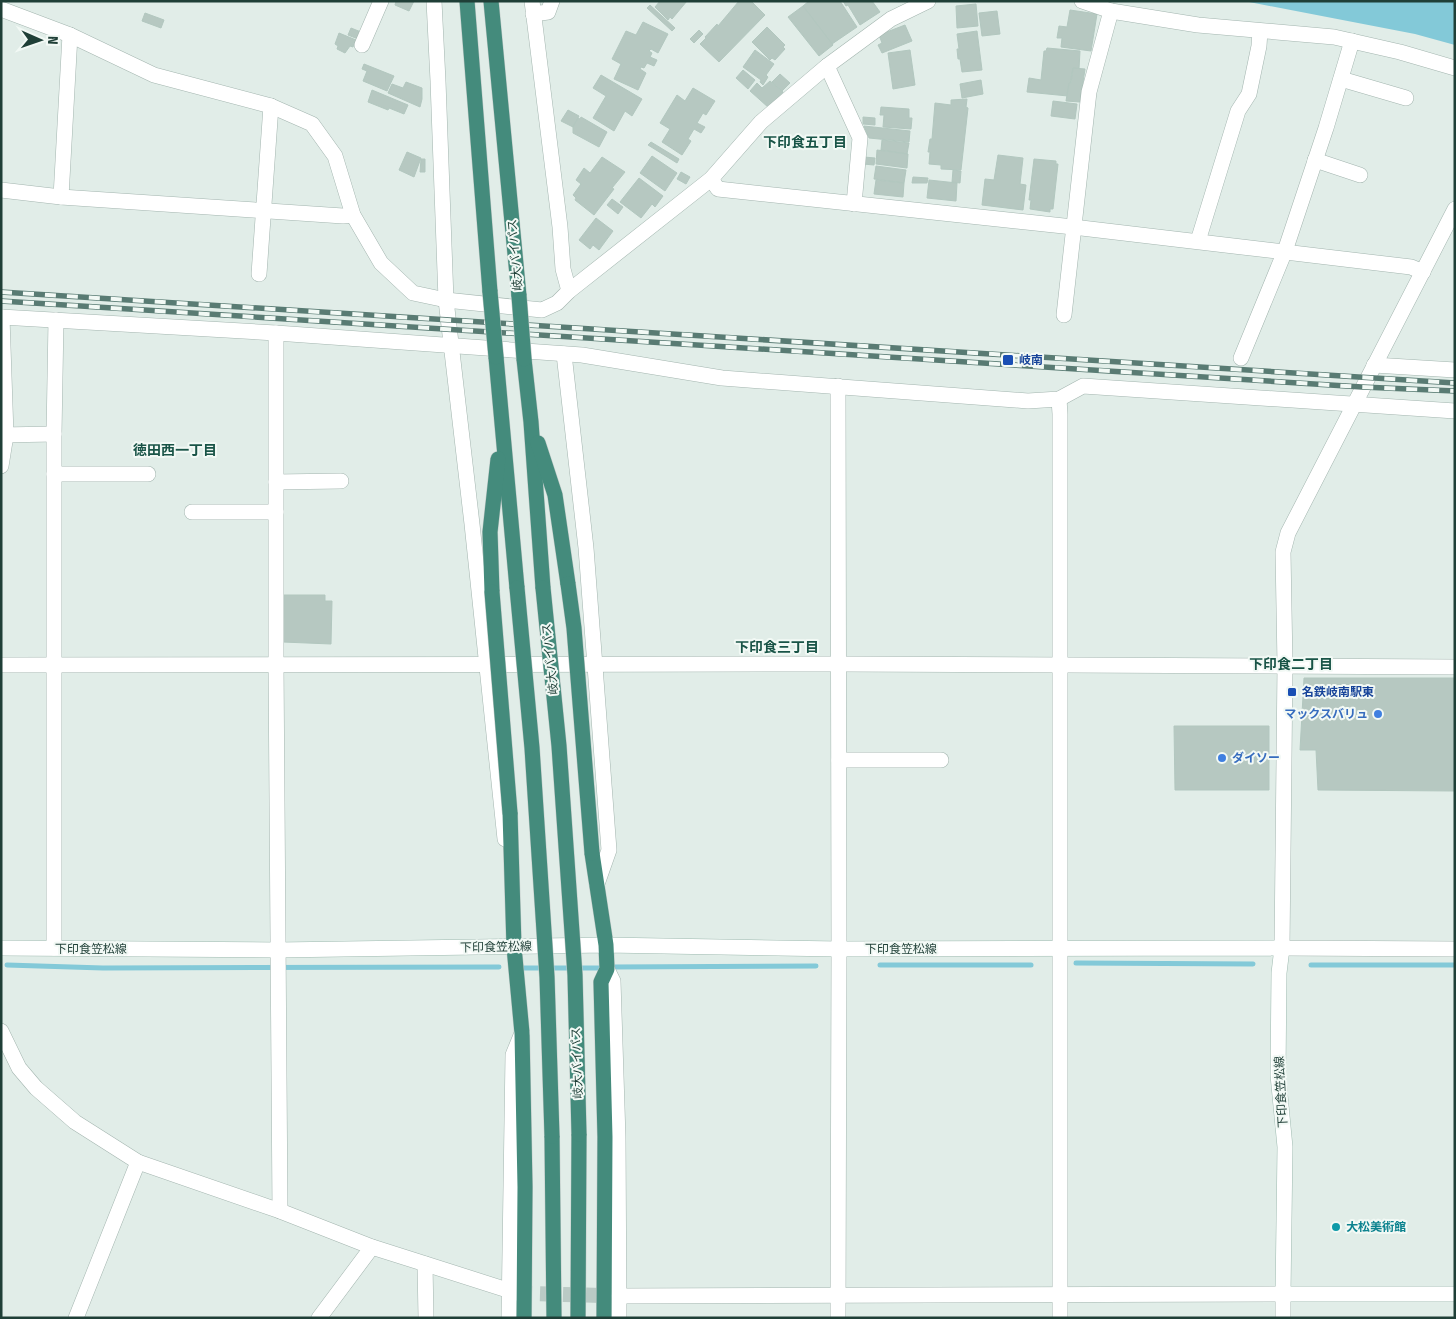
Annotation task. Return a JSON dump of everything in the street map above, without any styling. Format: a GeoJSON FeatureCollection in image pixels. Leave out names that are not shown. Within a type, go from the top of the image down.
{"type":"FeatureCollection","features":[{"type":"Feature","properties":{"kind":"highway"},"geometry":{"type":"LineString","coordinates":[[467,1],[490,292],[532,748],[547,967],[552,1136],[554,1318]]}},
{"type":"Feature","properties":{"kind":"highway","name":"岐大バイパス"},"geometry":{"type":"LineString","coordinates":[[491,1],[531,422],[543,588],[562,776],[574,975],[579,1134],[578,1318]]}},
{"type":"Feature","properties":{"kind":"highway"},"geometry":{"type":"LineString","coordinates":[[531,422],[555,495],[568,584],[574,628],[592,853],[606,945],[607,969],[601,982],[605,1137],[604,1318]]}},
{"type":"Feature","properties":{"kind":"highway"},"geometry":{"type":"LineString","coordinates":[[502,428],[490,532],[492,592],[510,813],[514,947],[522,1033],[526,1207],[524,1318]]}},
{"type":"Feature","properties":{"kind":"street"},"geometry":{"type":"LineString","coordinates":[[362,45],[381,1]]}},
{"type":"Feature","properties":{"kind":"street"},"geometry":{"type":"LineString","coordinates":[[434,1],[446,300],[507,857],[512,864]]}},
{"type":"Feature","properties":{"kind":"street"},"geometry":{"type":"LineString","coordinates":[[552,1],[548,12],[533,8],[560,226],[563,269],[569,291]]}},
{"type":"Feature","properties":{"kind":"street"},"geometry":{"type":"LineString","coordinates":[[1,8],[70,35],[154,75],[271,106],[312,124],[335,156],[353,215],[381,262],[413,293],[446,300],[542,310],[558,303],[569,291],[711,179],[761,122],[827,66],[891,19],[928,1]]}},
{"type":"Feature","properties":{"kind":"street"},"geometry":{"type":"LineString","coordinates":[[1082,1],[1112,11],[1198,25],[1260,32],[1334,37],[1400,52],[1455,68]]}},
{"type":"Feature","properties":{"kind":"street"},"geometry":{"type":"LineString","coordinates":[[1064,315],[1089,92],[1112,11]]}},
{"type":"Feature","properties":{"kind":"street"},"geometry":{"type":"LineString","coordinates":[[1198,241],[1238,111],[1249,94],[1260,32]]}},
{"type":"Feature","properties":{"kind":"street"},"geometry":{"type":"LineString","coordinates":[[61,197],[70,35]]}},
{"type":"Feature","properties":{"kind":"street"},"geometry":{"type":"LineString","coordinates":[[1241,358],[1285,251],[1352,41]]}},
{"type":"Feature","properties":{"kind":"street"},"geometry":{"type":"LineString","coordinates":[[827,66],[860,138],[854,204]]}},
{"type":"Feature","properties":{"kind":"street"},"geometry":{"type":"LineString","coordinates":[[1341,79],[1406,98]]}},
{"type":"Feature","properties":{"kind":"street"},"geometry":{"type":"LineString","coordinates":[[259,274],[271,106]]}},
{"type":"Feature","properties":{"kind":"street"},"geometry":{"type":"LineString","coordinates":[[1315,160],[1360,175]]}},
{"type":"Feature","properties":{"kind":"street"},"geometry":{"type":"LineString","coordinates":[[711,179],[718,189],[1285,251],[1411,267],[1423,272]]}},
{"type":"Feature","properties":{"kind":"street"},"geometry":{"type":"LineString","coordinates":[[1,190],[61,197],[343,216],[353,215]]}},
{"type":"Feature","properties":{"kind":"street"},"geometry":{"type":"LineString","coordinates":[[1455,209],[1288,533],[1283,552],[1285,665],[1282,948],[1455,950]]}},
{"type":"Feature","properties":{"kind":"street"},"geometry":{"type":"LineString","coordinates":[[1,466],[4,435],[1,317],[276,333],[582,355],[722,378],[1028,401],[1059,399],[1083,386],[1455,411]]}},
{"type":"Feature","properties":{"kind":"street"},"geometry":{"type":"LineString","coordinates":[[54,948],[54,434],[56,320]]}},
{"type":"Feature","properties":{"kind":"street"},"geometry":{"type":"LineString","coordinates":[[276,333],[276,664],[280,1211]]}},
{"type":"Feature","properties":{"kind":"street"},"geometry":{"type":"LineString","coordinates":[[564,354],[586,548],[609,850],[597,884]]}},
{"type":"Feature","properties":{"kind":"street"},"geometry":{"type":"LineString","coordinates":[[1374,364],[1455,370]]}},
{"type":"Feature","properties":{"kind":"street"},"geometry":{"type":"LineString","coordinates":[[838,386],[838,1318]]}},
{"type":"Feature","properties":{"kind":"street"},"geometry":{"type":"LineString","coordinates":[[1059,399],[1060,1318]]}},
{"type":"Feature","properties":{"kind":"street"},"geometry":{"type":"LineString","coordinates":[[4,435],[54,434]]}},
{"type":"Feature","properties":{"kind":"street"},"geometry":{"type":"LineString","coordinates":[[54,474],[148,474]]}},
{"type":"Feature","properties":{"kind":"street"},"geometry":{"type":"LineString","coordinates":[[276,482],[341,481]]}},
{"type":"Feature","properties":{"kind":"street"},"geometry":{"type":"LineString","coordinates":[[192,512],[276,512]]}},
{"type":"Feature","properties":{"kind":"street"},"geometry":{"type":"LineString","coordinates":[[1,665],[1060,664],[1455,667]]}},
{"type":"Feature","properties":{"kind":"street"},"geometry":{"type":"LineString","coordinates":[[839,760],[941,760]]}},
{"type":"Feature","properties":{"kind":"street","name":"下印食笠松線"},"geometry":{"type":"LineString","coordinates":[[1,948],[54,948],[278,962],[514,947],[606,945],[839,949],[1282,948],[1279,973],[1278,1075],[1284,1147],[1283,1318]]}},
{"type":"Feature","properties":{"kind":"street"},"geometry":{"type":"LineString","coordinates":[[607,969],[613,981],[618,1138],[619,1318]]}},
{"type":"Feature","properties":{"kind":"street"},"geometry":{"type":"LineString","coordinates":[[1,1031],[19,1068],[36,1088],[75,1122],[138,1162],[280,1211],[372,1247],[514,1292]]}},
{"type":"Feature","properties":{"kind":"street"},"geometry":{"type":"LineString","coordinates":[[509,1318],[514,1292],[513,1055],[522,1033]]}},
{"type":"Feature","properties":{"kind":"street"},"geometry":{"type":"LineString","coordinates":[[76,1318],[138,1162]]}},
{"type":"Feature","properties":{"kind":"street"},"geometry":{"type":"LineString","coordinates":[[319,1318],[372,1247]]}},
{"type":"Feature","properties":{"kind":"street"},"geometry":{"type":"LineString","coordinates":[[425,1264],[426,1318]]}},
{"type":"Feature","properties":{"kind":"street"},"geometry":{"type":"LineString","coordinates":[[619,1296],[1455,1294]]}},
{"type":"Feature","properties":{"kind":"water"},"geometry":{"type":"Polygon","coordinates":[[[1244,1],[1455,1],[1455,45],[1415,34],[1244,1]]]}},
{"type":"Feature","properties":{"kind":"building"},"geometry":{"type":"Polygon","coordinates":[[[396,1],[414,1],[409,11],[395,5],[396,1]]]}},
{"type":"Feature","properties":{"kind":"building"},"geometry":{"type":"Polygon","coordinates":[[[660,1],[687,1],[672,19],[670,17],[668,20],[655,7],[660,1]]]}},
{"type":"Feature","properties":{"kind":"building"},"geometry":{"type":"Polygon","coordinates":[[[739,1],[751,1],[765,15],[719,62],[700,44],[739,1]]]}},
{"type":"Feature","properties":{"kind":"building"},"geometry":{"type":"Polygon","coordinates":[[[809,1],[840,1],[857,27],[832,44],[803,6],[809,1]]]}},
{"type":"Feature","properties":{"kind":"building"},"geometry":{"type":"Polygon","coordinates":[[[843,1],[872,1],[880,12],[860,25],[848,5],[846,6],[843,1]]]}},
{"type":"Feature","properties":{"kind":"building"},"geometry":{"type":"Polygon","coordinates":[[[976,4],[978,26],[957,28],[956,6],[976,4]]]}},
{"type":"Feature","properties":{"kind":"building"},"geometry":{"type":"Polygon","coordinates":[[[650,5],[675,28],[672,31],[647,8],[650,5]]]}},
{"type":"Feature","properties":{"kind":"building"},"geometry":{"type":"Polygon","coordinates":[[[803,6],[833,45],[819,56],[788,17],[803,6]]]}},
{"type":"Feature","properties":{"kind":"building"},"geometry":{"type":"Polygon","coordinates":[[[1070,10],[1097,14],[1091,51],[1061,47],[1062,38],[1057,38],[1059,26],[1067,27],[1070,10]]]}},
{"type":"Feature","properties":{"kind":"building"},"geometry":{"type":"Polygon","coordinates":[[[997,11],[1000,34],[982,36],[979,13],[997,11]]]}},
{"type":"Feature","properties":{"kind":"building"},"geometry":{"type":"Polygon","coordinates":[[[145,13],[164,20],[161,28],[142,21],[145,13]]]}},
{"type":"Feature","properties":{"kind":"building"},"geometry":{"type":"Polygon","coordinates":[[[643,22],[668,34],[658,53],[651,49],[649,51],[652,53],[650,57],[657,60],[654,66],[647,63],[644,68],[641,67],[640,69],[646,73],[638,90],[614,79],[621,64],[612,59],[626,31],[636,35],[643,22]]]}},
{"type":"Feature","properties":{"kind":"building"},"geometry":{"type":"Polygon","coordinates":[[[905,25],[912,41],[882,53],[878,45],[882,43],[879,35],[905,25]]]}},
{"type":"Feature","properties":{"kind":"building"},"geometry":{"type":"Polygon","coordinates":[[[767,27],[785,45],[783,47],[785,49],[775,60],[772,58],[770,60],[752,42],[767,27]]]}},
{"type":"Feature","properties":{"kind":"building"},"geometry":{"type":"Polygon","coordinates":[[[351,28],[361,32],[358,39],[348,35],[351,28]]]}},
{"type":"Feature","properties":{"kind":"building"},"geometry":{"type":"Polygon","coordinates":[[[699,30],[703,34],[694,43],[690,39],[699,30]]]}},
{"type":"Feature","properties":{"kind":"building"},"geometry":{"type":"Polygon","coordinates":[[[977,31],[982,70],[962,72],[960,59],[958,59],[957,34],[977,31]]]}},
{"type":"Feature","properties":{"kind":"building"},"geometry":{"type":"Polygon","coordinates":[[[339,33],[356,40],[353,47],[350,46],[345,53],[337,49],[338,46],[335,44],[339,33]]]}},
{"type":"Feature","properties":{"kind":"building"},"geometry":{"type":"Polygon","coordinates":[[[1047,48],[1080,51],[1079,69],[1073,68],[1068,96],[1027,92],[1029,78],[1041,80],[1044,51],[1047,48]]]}},
{"type":"Feature","properties":{"kind":"building"},"geometry":{"type":"Polygon","coordinates":[[[755,50],[774,64],[766,75],[768,77],[763,85],[760,82],[761,80],[743,67],[755,50]]]}},
{"type":"Feature","properties":{"kind":"building"},"geometry":{"type":"Polygon","coordinates":[[[910,50],[915,85],[893,89],[888,53],[910,50]]]}},
{"type":"Feature","properties":{"kind":"building"},"geometry":{"type":"Polygon","coordinates":[[[364,64],[394,76],[387,91],[363,81],[367,71],[362,69],[364,64]]]}},
{"type":"Feature","properties":{"kind":"building"},"geometry":{"type":"Polygon","coordinates":[[[1073,68],[1085,69],[1080,102],[1066,101],[1073,68]]]}},
{"type":"Feature","properties":{"kind":"building"},"geometry":{"type":"Polygon","coordinates":[[[743,70],[755,80],[748,89],[736,78],[743,70]]]}},
{"type":"Feature","properties":{"kind":"building"},"geometry":{"type":"Polygon","coordinates":[[[780,74],[790,83],[782,91],[772,82],[780,74]]]}},
{"type":"Feature","properties":{"kind":"building"},"geometry":{"type":"Polygon","coordinates":[[[601,75],[642,99],[632,116],[625,111],[614,131],[593,118],[606,96],[593,88],[601,75]]]}},
{"type":"Feature","properties":{"kind":"building"},"geometry":{"type":"Polygon","coordinates":[[[981,80],[983,94],[962,98],[960,84],[981,80]]]}},
{"type":"Feature","properties":{"kind":"building"},"geometry":{"type":"Polygon","coordinates":[[[770,81],[783,92],[769,108],[750,91],[757,83],[762,88],[770,81]]]}},
{"type":"Feature","properties":{"kind":"building"},"geometry":{"type":"Polygon","coordinates":[[[406,82],[422,88],[420,107],[388,93],[392,84],[403,88],[406,82]]]}},
{"type":"Feature","properties":{"kind":"building"},"geometry":{"type":"Polygon","coordinates":[[[693,88],[715,101],[706,115],[703,113],[697,123],[705,127],[701,133],[694,129],[688,139],[691,141],[682,155],[662,142],[670,129],[660,123],[677,95],[685,101],[693,88]]]}},
{"type":"Feature","properties":{"kind":"building"},"geometry":{"type":"Polygon","coordinates":[[[372,90],[408,105],[404,114],[368,102],[372,90]]]}},
{"type":"Feature","properties":{"kind":"building"},"geometry":{"type":"Polygon","coordinates":[[[967,99],[966,107],[968,108],[961,170],[941,169],[941,165],[929,164],[930,152],[928,152],[930,139],[932,139],[935,103],[951,105],[951,100],[967,99]]]}},
{"type":"Feature","properties":{"kind":"building"},"geometry":{"type":"Polygon","coordinates":[[[1053,101],[1077,104],[1075,119],[1051,116],[1053,101]]]}},
{"type":"Feature","properties":{"kind":"building"},"geometry":{"type":"Polygon","coordinates":[[[881,107],[909,109],[909,118],[912,118],[911,129],[883,127],[884,115],[880,115],[881,107]]]}},
{"type":"Feature","properties":{"kind":"building"},"geometry":{"type":"Polygon","coordinates":[[[568,110],[579,116],[573,127],[561,121],[568,110]]]}},
{"type":"Feature","properties":{"kind":"building"},"geometry":{"type":"Polygon","coordinates":[[[581,117],[607,132],[599,147],[573,133],[573,127],[578,118],[580,119],[581,117]]]}},
{"type":"Feature","properties":{"kind":"building"},"geometry":{"type":"Polygon","coordinates":[[[863,117],[875,118],[875,125],[863,124],[863,117]]]}},
{"type":"Feature","properties":{"kind":"building"},"geometry":{"type":"Polygon","coordinates":[[[864,126],[910,131],[909,142],[869,138],[864,126]]]}},
{"type":"Feature","properties":{"kind":"building"},"geometry":{"type":"Polygon","coordinates":[[[882,140],[909,143],[907,154],[881,150],[882,140]]]}},
{"type":"Feature","properties":{"kind":"building"},"geometry":{"type":"Polygon","coordinates":[[[651,142],[679,159],[677,163],[648,145],[651,142]]]}},
{"type":"Feature","properties":{"kind":"building"},"geometry":{"type":"Polygon","coordinates":[[[877,150],[908,154],[907,168],[876,164],[877,150]]]}},
{"type":"Feature","properties":{"kind":"building"},"geometry":{"type":"Polygon","coordinates":[[[407,152],[421,158],[414,177],[399,170],[407,152]]]}},
{"type":"Feature","properties":{"kind":"building"},"geometry":{"type":"Polygon","coordinates":[[[998,155],[1023,158],[1020,184],[1026,185],[1023,210],[982,205],[985,179],[994,180],[998,155]]]}},
{"type":"Feature","properties":{"kind":"building"},"geometry":{"type":"Polygon","coordinates":[[[652,156],[677,173],[665,191],[640,173],[652,156]]]}},
{"type":"Feature","properties":{"kind":"building"},"geometry":{"type":"Polygon","coordinates":[[[602,157],[625,172],[594,215],[575,200],[576,198],[573,195],[581,184],[576,180],[584,168],[590,173],[602,157]]]}},
{"type":"Feature","properties":{"kind":"building"},"geometry":{"type":"Polygon","coordinates":[[[864,157],[875,158],[874,165],[863,164],[864,157]]]}},
{"type":"Feature","properties":{"kind":"building"},"geometry":{"type":"Polygon","coordinates":[[[421,159],[425,159],[425,172],[420,172],[421,159]]]}},
{"type":"Feature","properties":{"kind":"building"},"geometry":{"type":"Polygon","coordinates":[[[1034,159],[1056,161],[1056,164],[1058,164],[1053,209],[1050,209],[1050,212],[1030,209],[1031,200],[1029,200],[1034,159]]]}},
{"type":"Feature","properties":{"kind":"building"},"geometry":{"type":"Polygon","coordinates":[[[876,166],[906,170],[904,183],[874,179],[876,166]]]}},
{"type":"Feature","properties":{"kind":"building"},"geometry":{"type":"Polygon","coordinates":[[[953,170],[961,171],[960,183],[952,182],[953,170]]]}},
{"type":"Feature","properties":{"kind":"building"},"geometry":{"type":"Polygon","coordinates":[[[681,172],[690,177],[686,184],[677,179],[681,172]]]}},
{"type":"Feature","properties":{"kind":"building"},"geometry":{"type":"Polygon","coordinates":[[[913,177],[928,178],[927,183],[912,183],[913,177]]]}},
{"type":"Feature","properties":{"kind":"building"},"geometry":{"type":"Polygon","coordinates":[[[639,178],[663,196],[655,207],[652,204],[641,218],[620,202],[639,178]]]}},
{"type":"Feature","properties":{"kind":"building"},"geometry":{"type":"Polygon","coordinates":[[[876,180],[904,183],[903,197],[874,194],[876,180]]]}},
{"type":"Feature","properties":{"kind":"building"},"geometry":{"type":"Polygon","coordinates":[[[929,180],[957,183],[956,201],[927,198],[929,180]]]}},
{"type":"Feature","properties":{"kind":"building"},"geometry":{"type":"Polygon","coordinates":[[[612,199],[623,207],[618,214],[607,205],[612,199]]]}},
{"type":"Feature","properties":{"kind":"building"},"geometry":{"type":"Polygon","coordinates":[[[596,218],[613,231],[599,250],[593,245],[590,249],[579,240],[596,218]]]}},
{"type":"Feature","properties":{"kind":"building"},"geometry":{"type":"Polygon","coordinates":[[[284,595],[325,595],[325,601],[332,601],[331,644],[283,642],[284,595]]]}},
{"type":"Feature","properties":{"kind":"building","name":"マックスバリュ"},"geometry":{"type":"Polygon","coordinates":[[[1304,678],[1455,678],[1455,791],[1318,790],[1316,750],[1300,750],[1304,678]]]}},
{"type":"Feature","properties":{"kind":"building","name":"ダイソー"},"geometry":{"type":"Polygon","coordinates":[[[1174,726],[1269,726],[1269,790],[1175,790],[1174,726]]]}},
{"type":"Feature","properties":{"kind":"waterway"},"geometry":{"type":"LineString","coordinates":[[1076,963],[1253,964]]}},
{"type":"Feature","properties":{"kind":"waterway"},"geometry":{"type":"LineString","coordinates":[[7,965],[103,968],[499,967]]}},
{"type":"Feature","properties":{"kind":"waterway"},"geometry":{"type":"LineString","coordinates":[[880,965],[1031,965]]}},
{"type":"Feature","properties":{"kind":"waterway"},"geometry":{"type":"LineString","coordinates":[[1311,965],[1455,965]]}},
{"type":"Feature","properties":{"kind":"waterway"},"geometry":{"type":"LineString","coordinates":[[612,967],[816,966]]}},
{"type":"Feature","properties":{"kind":"waterway"},"geometry":{"type":"LineString","coordinates":[[522,968],[600,968]]}},
{"type":"Feature","properties":{"kind":"tunnel"},"geometry":{"type":"LineString","coordinates":[[517,1293],[615,1296]]}},
{"type":"Feature","properties":{"kind":"railway"},"geometry":{"type":"LineString","coordinates":[[1,292],[1455,383]]}},
{"type":"Feature","properties":{"kind":"railway"},"geometry":{"type":"LineString","coordinates":[[1,301],[1362,387],[1455,391]]}},
{"type":"Feature","properties":{"kind":"place","name":"岐南"},"geometry":{"type":"Point","coordinates":[1008,360]}},
{"type":"Feature","properties":{"kind":"place","name":"名鉄岐南駅東"},"geometry":{"type":"Point","coordinates":[1292,692]}},
{"type":"Feature","properties":{"kind":"place","name":"マックスバリュ"},"geometry":{"type":"Point","coordinates":[1378,714]}},
{"type":"Feature","properties":{"kind":"place","name":"ダイソー"},"geometry":{"type":"Point","coordinates":[1222,758]}},
{"type":"Feature","properties":{"kind":"place","name":"大松美術館"},"geometry":{"type":"Point","coordinates":[1336,1227]}},
{"type":"Feature","properties":{"kind":"district","name":"下印食五丁目"},"geometry":{"type":"Point","coordinates":[805,142]}},
{"type":"Feature","properties":{"kind":"district","name":"徳田西一丁目"},"geometry":{"type":"Point","coordinates":[175,450]}},
{"type":"Feature","properties":{"kind":"district","name":"下印食三丁目"},"geometry":{"type":"Point","coordinates":[777,647]}},
{"type":"Feature","properties":{"kind":"district","name":"下印食二丁目"},"geometry":{"type":"Point","coordinates":[1291,664]}}]}
